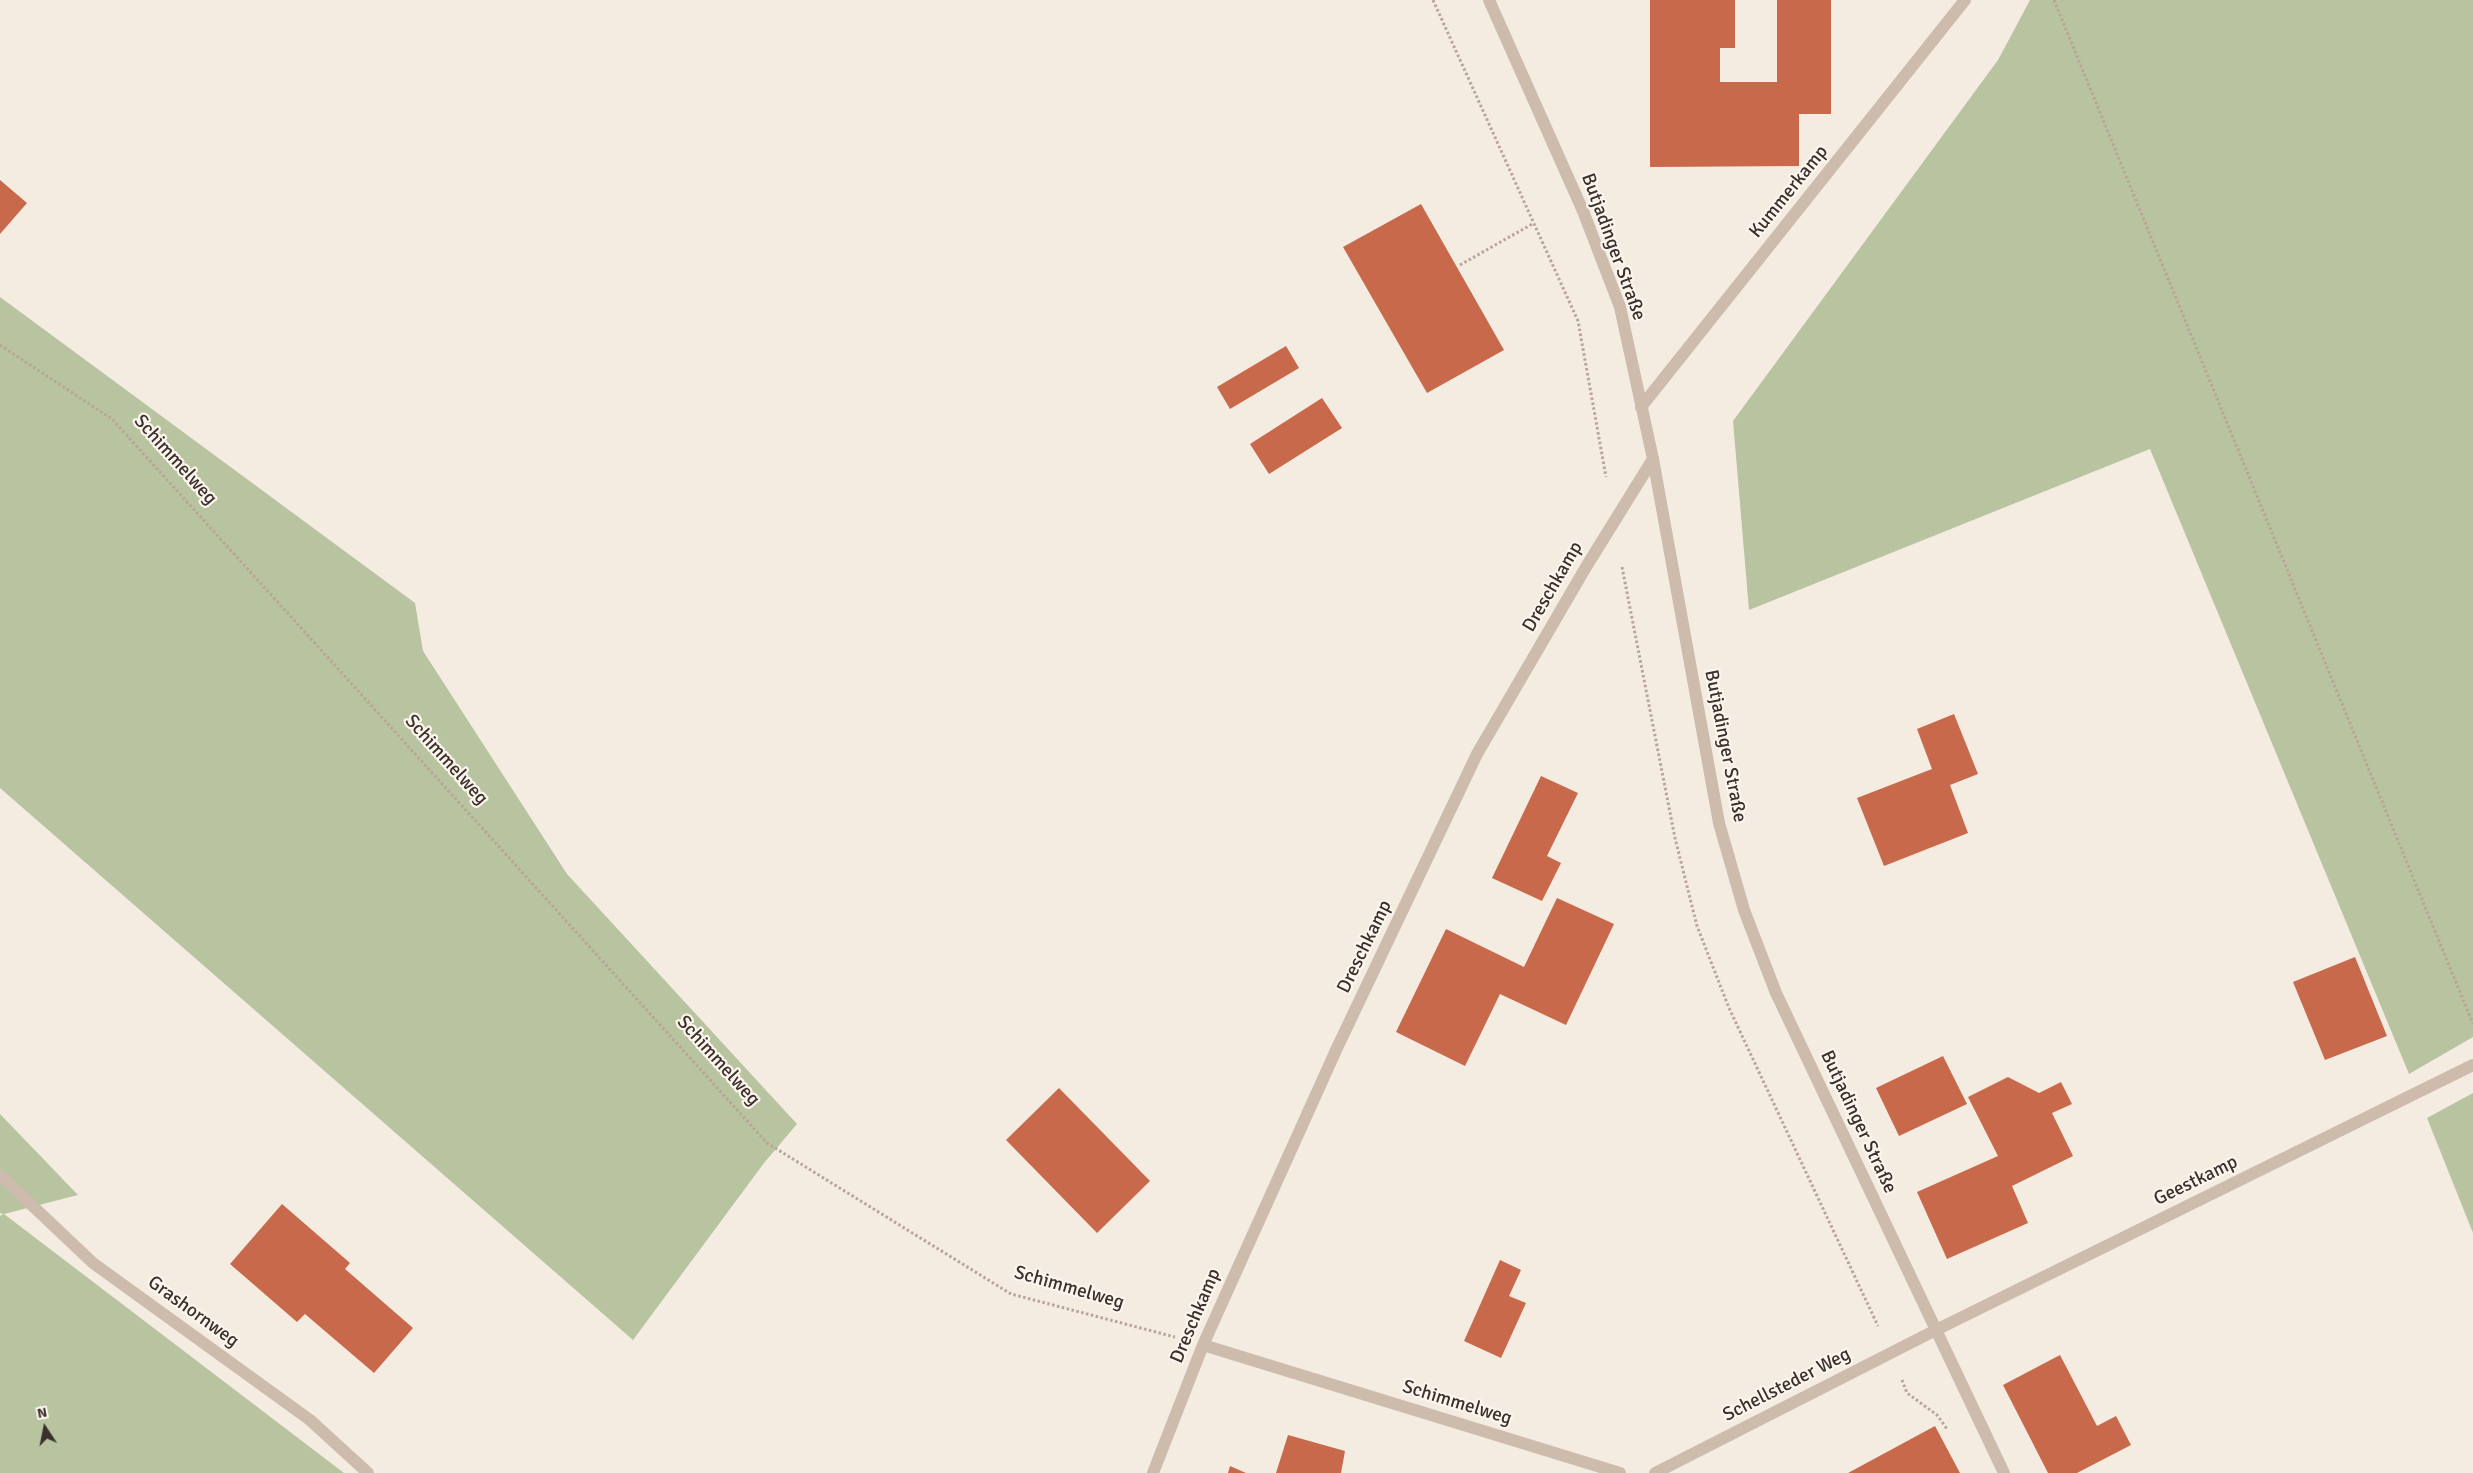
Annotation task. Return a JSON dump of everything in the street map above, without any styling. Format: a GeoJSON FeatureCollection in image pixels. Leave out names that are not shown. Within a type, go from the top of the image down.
{"type":"FeatureCollection","features":[{"type":"Feature","properties":{"kind":"street","name":"Butjadinger Straße"},"geometry":{"type":"LineString","coordinates":[[1489,0],[1583,211],[1620,307],[1653,459],[1719,823],[1744,910],[1776,993],[2004,1473]]}},
{"type":"Feature","properties":{"kind":"street","name":"Kummerkamp"},"geometry":{"type":"LineString","coordinates":[[1642,406],[1965,0]]}},
{"type":"Feature","properties":{"kind":"street","name":"Dreschkamp"},"geometry":{"type":"LineString","coordinates":[[1153,1473],[1203,1345],[1337,1048],[1477,754],[1653,459]]}},
{"type":"Feature","properties":{"kind":"street","name":"Geestkamp"},"geometry":{"type":"LineString","coordinates":[[1936,1330],[2473,1065]]}},
{"type":"Feature","properties":{"kind":"street","name":"Grashornweg"},"geometry":{"type":"LineString","coordinates":[[0,1175],[93,1263],[310,1420],[368,1473]]}},
{"type":"Feature","properties":{"kind":"street","name":"Schellsteder Weg"},"geometry":{"type":"LineString","coordinates":[[1655,1473],[1936,1330]]}},
{"type":"Feature","properties":{"kind":"street","name":"Schimmelweg"},"geometry":{"type":"LineString","coordinates":[[1203,1345],[1620,1473]]}},
{"type":"Feature","properties":{"kind":"path"},"geometry":{"type":"LineString","coordinates":[[1433,0],[1578,321],[1614,522],[1676,838],[1697,926],[1729,1008],[1907,1393],[1937,1415],[1948,1431]]}},
{"type":"Feature","properties":{"kind":"path"},"geometry":{"type":"LineString","coordinates":[[2054,0],[2473,1024]]}},
{"type":"Feature","properties":{"kind":"path"},"geometry":{"type":"LineString","coordinates":[[1460,265],[1534,222]]}},
{"type":"Feature","properties":{"kind":"path","name":"Schimmelweg"},"geometry":{"type":"LineString","coordinates":[[0,346],[112,419],[767,1143],[1011,1294],[1203,1345]]}},
{"type":"Feature","properties":{"kind":"green space"},"geometry":{"type":"Polygon","coordinates":[[[2030,0],[2473,0],[2473,1037],[2409,1074],[2150,449],[1749,610],[1733,421],[1998,60],[2030,0]]]}},
{"type":"Feature","properties":{"kind":"green space"},"geometry":{"type":"Polygon","coordinates":[[[0,297],[415,603],[423,651],[567,874],[797,1124],[764,1163],[633,1340],[0,788],[0,297]]]}},
{"type":"Feature","properties":{"kind":"green space"},"geometry":{"type":"Polygon","coordinates":[[[2473,1093],[2473,1233],[2427,1118],[2473,1093]]]}},
{"type":"Feature","properties":{"kind":"green space"},"geometry":{"type":"Polygon","coordinates":[[[0,1114],[78,1195],[4,1214],[344,1473],[0,1473],[0,1216],[3,1214],[0,1213],[0,1114]]]}},
{"type":"Feature","properties":{"kind":"building"},"geometry":{"type":"Polygon","coordinates":[[[1650,0],[1735,0],[1735,48],[1720,48],[1720,82],[1777,82],[1777,0],[1831,0],[1831,114],[1799,114],[1799,166],[1650,167],[1650,0]]]}},
{"type":"Feature","properties":{"kind":"building"},"geometry":{"type":"Polygon","coordinates":[[[0,180],[27,203],[0,234],[0,180]]]}},
{"type":"Feature","properties":{"kind":"building"},"geometry":{"type":"Polygon","coordinates":[[[1421,204],[1504,350],[1427,393],[1343,247],[1421,204]]]}},
{"type":"Feature","properties":{"kind":"building"},"geometry":{"type":"Polygon","coordinates":[[[1286,346],[1299,368],[1230,409],[1217,387],[1286,346]]]}},
{"type":"Feature","properties":{"kind":"building"},"geometry":{"type":"Polygon","coordinates":[[[1322,398],[1342,428],[1269,474],[1250,444],[1322,398]]]}},
{"type":"Feature","properties":{"kind":"building"},"geometry":{"type":"Polygon","coordinates":[[[1954,714],[1978,774],[1950,785],[1968,833],[1884,866],[1857,798],[1932,769],[1917,729],[1954,714]]]}},
{"type":"Feature","properties":{"kind":"building"},"geometry":{"type":"Polygon","coordinates":[[[1541,776],[1578,793],[1547,856],[1561,863],[1542,901],[1492,878],[1541,776]]]}},
{"type":"Feature","properties":{"kind":"building"},"geometry":{"type":"Polygon","coordinates":[[[1557,898],[1614,924],[1566,1025],[1500,994],[1465,1066],[1396,1032],[1446,929],[1524,967],[1557,898]]]}},
{"type":"Feature","properties":{"kind":"building"},"geometry":{"type":"Polygon","coordinates":[[[2355,957],[2387,1036],[2325,1060],[2293,982],[2355,957]]]}},
{"type":"Feature","properties":{"kind":"building"},"geometry":{"type":"Polygon","coordinates":[[[1943,1056],[1967,1104],[1899,1136],[1876,1088],[1943,1056]]]}},
{"type":"Feature","properties":{"kind":"building"},"geometry":{"type":"Polygon","coordinates":[[[2008,1077],[2039,1093],[2061,1082],[2072,1104],[2052,1113],[2073,1156],[2012,1186],[2028,1223],[1947,1259],[1917,1192],[1998,1156],[1968,1097],[2008,1077]]]}},
{"type":"Feature","properties":{"kind":"building"},"geometry":{"type":"Polygon","coordinates":[[[1059,1088],[1150,1181],[1097,1233],[1006,1140],[1059,1088]]]}},
{"type":"Feature","properties":{"kind":"building"},"geometry":{"type":"Polygon","coordinates":[[[282,1204],[350,1263],[345,1269],[413,1328],[374,1373],[305,1314],[297,1322],[230,1264],[282,1204]]]}},
{"type":"Feature","properties":{"kind":"building"},"geometry":{"type":"Polygon","coordinates":[[[1500,1260],[1521,1270],[1509,1296],[1526,1303],[1501,1358],[1464,1341],[1500,1260]]]}},
{"type":"Feature","properties":{"kind":"building"},"geometry":{"type":"Polygon","coordinates":[[[2060,1355],[2097,1426],[2116,1416],[2131,1445],[2077,1473],[2048,1473],[2003,1385],[2060,1355]]]}},
{"type":"Feature","properties":{"kind":"building"},"geometry":{"type":"Polygon","coordinates":[[[1935,1426],[1960,1473],[1848,1473],[1935,1426]]]}},
{"type":"Feature","properties":{"kind":"building"},"geometry":{"type":"Polygon","coordinates":[[[1288,1435],[1345,1451],[1341,1473],[1276,1473],[1288,1435]]]}},
{"type":"Feature","properties":{"kind":"building"},"geometry":{"type":"Polygon","coordinates":[[[1230,1466],[1246,1473],[1228,1473],[1230,1466]]]}}]}
